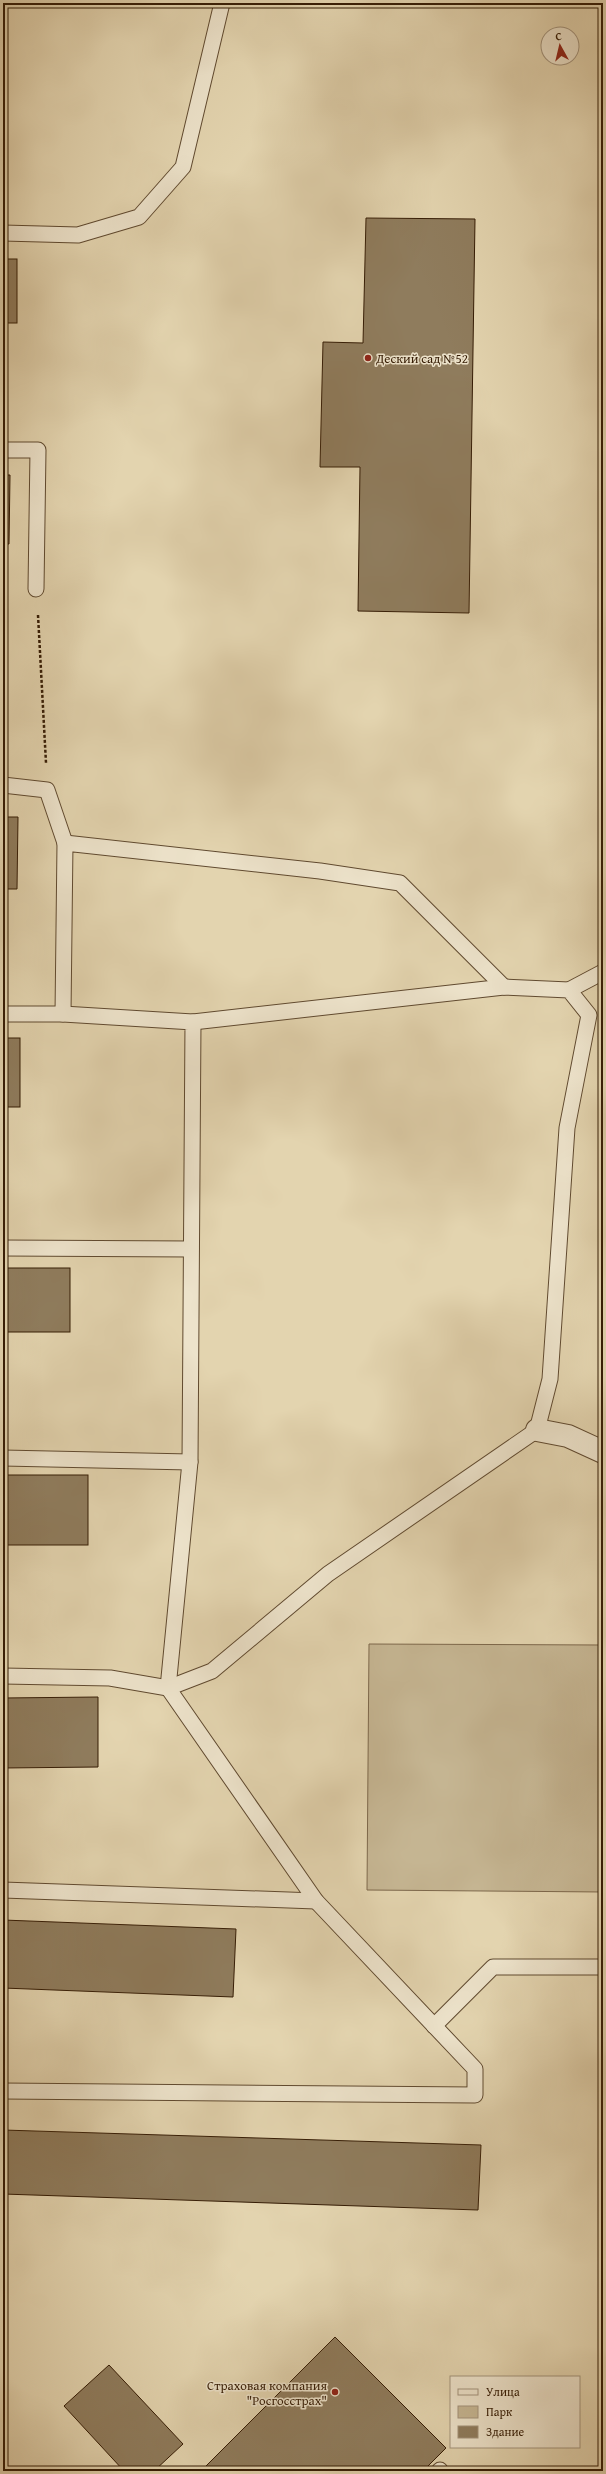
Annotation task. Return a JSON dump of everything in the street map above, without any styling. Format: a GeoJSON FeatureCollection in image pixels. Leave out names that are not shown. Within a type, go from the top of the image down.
{"type":"FeatureCollection","features":[{"type":"Feature","properties":{"kind":"street"},"geometry":{"type":"LineString","coordinates":[[537,1430],[568,1436],[603,1452]]}},
{"type":"Feature","properties":{"kind":"lane"},"geometry":{"type":"LineString","coordinates":[[3,233],[78,235],[139,217],[183,167],[222,3]]}},
{"type":"Feature","properties":{"kind":"lane"},"geometry":{"type":"LineString","coordinates":[[3,450],[38,450],[36,589]]}},
{"type":"Feature","properties":{"kind":"lane"},"geometry":{"type":"LineString","coordinates":[[3,785],[47,790],[65,843],[63,1014]]}},
{"type":"Feature","properties":{"kind":"lane"},"geometry":{"type":"LineString","coordinates":[[65,843],[320,871],[400,883],[504,987]]}},
{"type":"Feature","properties":{"kind":"lane"},"geometry":{"type":"LineString","coordinates":[[3,1014],[63,1014],[193,1022],[504,987],[569,990],[603,972]]}},
{"type":"Feature","properties":{"kind":"lane"},"geometry":{"type":"LineString","coordinates":[[3,1676],[110,1678],[168,1688],[212,1671],[328,1574],[537,1430],[550,1379],[567,1128],[589,1015],[569,990]]}},
{"type":"Feature","properties":{"kind":"lane"},"geometry":{"type":"LineString","coordinates":[[3,2092],[475,2095],[476,2069],[316,1901],[168,1688],[190,1462],[193,1022]]}},
{"type":"Feature","properties":{"kind":"lane"},"geometry":{"type":"LineString","coordinates":[[3,1248],[191,1249]]}},
{"type":"Feature","properties":{"kind":"lane"},"geometry":{"type":"LineString","coordinates":[[3,1458],[190,1462]]}},
{"type":"Feature","properties":{"kind":"lane"},"geometry":{"type":"LineString","coordinates":[[3,1890],[316,1901]]}},
{"type":"Feature","properties":{"kind":"lane"},"geometry":{"type":"LineString","coordinates":[[434,2026],[493,1967],[603,1967]]}},
{"type":"Feature","properties":{"kind":"path"},"geometry":{"type":"LineString","coordinates":[[36,589],[47,790]]}},
{"type":"Feature","properties":{"kind":"green space"},"geometry":{"type":"Polygon","coordinates":[[[369,1644],[603,1645],[603,1892],[367,1890],[369,1644]]]}},
{"type":"Feature","properties":{"kind":"building"},"geometry":{"type":"Polygon","coordinates":[[[366,218],[475,219],[469,613],[358,611],[360,467],[320,467],[323,342],[363,343],[366,218]]]}},
{"type":"Feature","properties":{"kind":"building"},"geometry":{"type":"Polygon","coordinates":[[[3,259],[17,259],[17,323],[3,323],[3,259]]]}},
{"type":"Feature","properties":{"kind":"building"},"geometry":{"type":"Polygon","coordinates":[[[3,475],[10,475],[9,544],[3,544],[3,475]]]}},
{"type":"Feature","properties":{"kind":"building"},"geometry":{"type":"Polygon","coordinates":[[[3,817],[18,817],[17,889],[3,889],[3,817]]]}},
{"type":"Feature","properties":{"kind":"building"},"geometry":{"type":"Polygon","coordinates":[[[3,1038],[20,1038],[20,1107],[3,1107],[3,1038]]]}},
{"type":"Feature","properties":{"kind":"building"},"geometry":{"type":"Polygon","coordinates":[[[3,1268],[70,1268],[70,1332],[3,1332],[3,1268]]]}},
{"type":"Feature","properties":{"kind":"building"},"geometry":{"type":"Polygon","coordinates":[[[3,1475],[88,1475],[88,1545],[3,1545],[3,1475]]]}},
{"type":"Feature","properties":{"kind":"building"},"geometry":{"type":"Polygon","coordinates":[[[98,1697],[98,1767],[3,1768],[3,1698],[98,1697]]]}},
{"type":"Feature","properties":{"kind":"building"},"geometry":{"type":"Polygon","coordinates":[[[3,1920],[236,1929],[233,1997],[3,1988],[3,1920]]]}},
{"type":"Feature","properties":{"kind":"building"},"geometry":{"type":"Polygon","coordinates":[[[3,2130],[481,2145],[478,2210],[3,2194],[3,2130]]]}},
{"type":"Feature","properties":{"kind":"building","name":"Страховая компания \"Росгосстрах\""},"geometry":{"type":"Polygon","coordinates":[[[335,2337],[446,2448],[423,2471],[201,2471],[335,2337]]]}},
{"type":"Feature","properties":{"kind":"building"},"geometry":{"type":"Polygon","coordinates":[[[109,2365],[183,2444],[154,2471],[124,2471],[64,2406],[109,2365]]]}},
{"type":"Feature","properties":{"kind":"place","name":"Деский сад №52"},"geometry":{"type":"Point","coordinates":[368,358]}},
{"type":"Feature","properties":{"kind":"place","name":"Страховая компания \"Росгосстрах\""},"geometry":{"type":"Point","coordinates":[335,2392]}}]}
